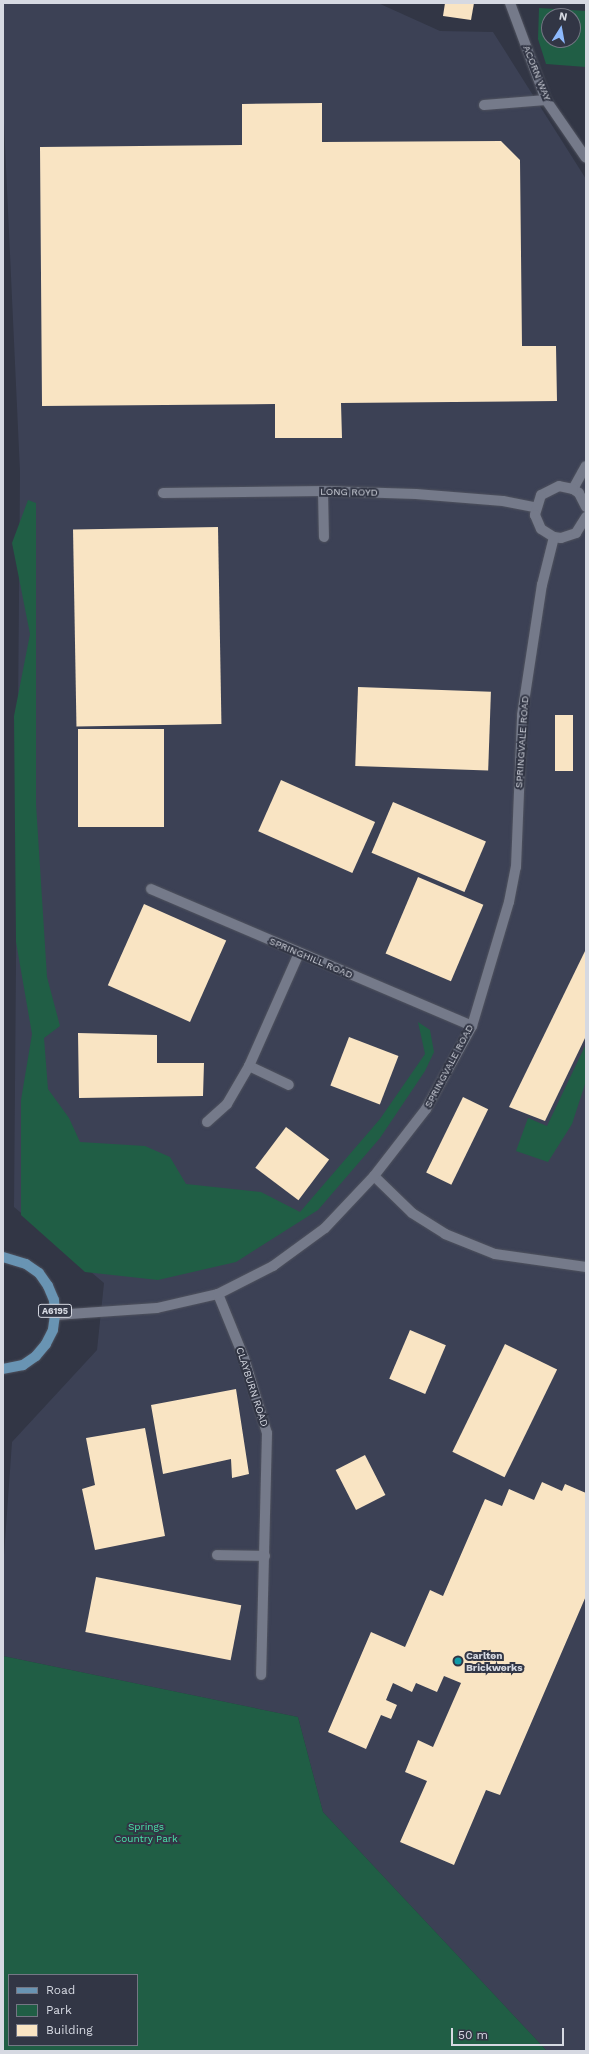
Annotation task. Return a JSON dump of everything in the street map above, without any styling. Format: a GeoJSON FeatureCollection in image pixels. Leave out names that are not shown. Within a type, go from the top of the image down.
{"type":"FeatureCollection","features":[{"type":"Feature","properties":{"kind":"main road","name":"A6195"},"geometry":{"type":"LineString","coordinates":[[3,1257],[26,1264],[39,1273],[48,1286],[54,1300],[55,1315],[49,1337],[36,1356],[23,1364],[3,1369]]}},
{"type":"Feature","properties":{"kind":"street","name":"ACORN WAY"},"geometry":{"type":"LineString","coordinates":[[510,3],[546,100],[586,158]]}},
{"type":"Feature","properties":{"kind":"street"},"geometry":{"type":"LineString","coordinates":[[484,105],[546,100]]}},
{"type":"Feature","properties":{"kind":"street"},"geometry":{"type":"LineString","coordinates":[[573,489],[586,466]]}},
{"type":"Feature","properties":{"kind":"street"},"geometry":{"type":"LineString","coordinates":[[586,507],[579,494],[573,489],[559,486],[546,490],[535,507],[537,522],[541,529],[554,537],[561,538],[576,533],[586,516]]}},
{"type":"Feature","properties":{"kind":"street"},"geometry":{"type":"LineString","coordinates":[[323,491],[324,537]]}},
{"type":"Feature","properties":{"kind":"street","name":"LONG ROYD"},"geometry":{"type":"LineString","coordinates":[[163,493],[323,491],[456,496],[535,507]]}},
{"type":"Feature","properties":{"kind":"street","name":"SPRINGVALE ROAD"},"geometry":{"type":"LineString","coordinates":[[55,1315],[157,1308],[218,1294],[273,1266],[325,1228],[374,1176],[426,1109],[472,1026],[494,959],[516,867],[522,715],[542,585],[554,537]]}},
{"type":"Feature","properties":{"kind":"street","name":"SPRINGHILL ROAD"},"geometry":{"type":"LineString","coordinates":[[151,889],[472,1026]]}},
{"type":"Feature","properties":{"kind":"street"},"geometry":{"type":"LineString","coordinates":[[207,1122],[226,1104],[249,1066],[299,953]]}},
{"type":"Feature","properties":{"kind":"street"},"geometry":{"type":"LineString","coordinates":[[249,1066],[289,1085]]}},
{"type":"Feature","properties":{"kind":"street"},"geometry":{"type":"LineString","coordinates":[[374,1176],[412,1213],[445,1234],[495,1254],[586,1267]]}},
{"type":"Feature","properties":{"kind":"street","name":"CLAYBURN ROAD"},"geometry":{"type":"LineString","coordinates":[[218,1294],[244,1358],[267,1433],[261,1675]]}},
{"type":"Feature","properties":{"kind":"street"},"geometry":{"type":"LineString","coordinates":[[217,1556],[265,1556]]}},
{"type":"Feature","properties":{"kind":"shaded area"},"geometry":{"type":"Polygon","coordinates":[[[3,3],[378,3],[440,31],[493,32],[586,179],[586,2051],[547,2051],[323,1812],[298,1717],[3,1656],[3,1569],[12,1442],[97,1350],[104,1283],[14,1207],[20,472],[3,102],[3,3]]]}},
{"type":"Feature","properties":{"kind":"green space"},"geometry":{"type":"Polygon","coordinates":[[[539,8],[541,8],[541,48],[581,48],[581,11],[586,11],[586,67],[546,64],[538,39],[539,8]]]}},
{"type":"Feature","properties":{"kind":"green space"},"geometry":{"type":"Polygon","coordinates":[[[28,500],[36,503],[36,804],[47,977],[60,1026],[44,1038],[48,1089],[69,1118],[80,1142],[145,1146],[170,1157],[186,1184],[261,1192],[300,1212],[380,1119],[425,1054],[418,1022],[430,1030],[434,1052],[425,1071],[380,1138],[318,1210],[236,1262],[158,1280],[85,1272],[21,1215],[21,1100],[32,1034],[16,942],[14,716],[30,634],[12,543],[28,500]]]}},
{"type":"Feature","properties":{"kind":"green space"},"geometry":{"type":"Polygon","coordinates":[[[586,1044],[586,1081],[572,1124],[548,1162],[516,1151],[528,1118],[547,1126],[586,1044]]]}},
{"type":"Feature","properties":{"kind":"green space","name":"Springs Country Park"},"geometry":{"type":"Polygon","coordinates":[[[3,1656],[298,1717],[323,1812],[547,2051],[3,2051],[3,1656]]]}},
{"type":"Feature","properties":{"kind":"building"},"geometry":{"type":"Polygon","coordinates":[[[445,3],[474,3],[471,20],[443,16],[445,3]]]}},
{"type":"Feature","properties":{"kind":"building"},"geometry":{"type":"Polygon","coordinates":[[[322,103],[322,142],[501,141],[520,160],[522,346],[556,346],[557,401],[341,403],[342,438],[275,438],[275,404],[42,406],[40,147],[242,145],[242,104],[322,103]]]}},
{"type":"Feature","properties":{"kind":"building"},"geometry":{"type":"Polygon","coordinates":[[[218,527],[221,724],[76,727],[73,530],[218,527]]]}},
{"type":"Feature","properties":{"kind":"building"},"geometry":{"type":"Polygon","coordinates":[[[358,687],[491,692],[488,771],[355,766],[358,687]]]}},
{"type":"Feature","properties":{"kind":"building"},"geometry":{"type":"Polygon","coordinates":[[[555,715],[573,715],[573,771],[555,771],[555,715]]]}},
{"type":"Feature","properties":{"kind":"building"},"geometry":{"type":"Polygon","coordinates":[[[78,729],[164,729],[164,827],[78,827],[78,729]]]}},
{"type":"Feature","properties":{"kind":"building"},"geometry":{"type":"Polygon","coordinates":[[[281,780],[375,822],[352,873],[258,831],[281,780]]]}},
{"type":"Feature","properties":{"kind":"building"},"geometry":{"type":"Polygon","coordinates":[[[393,802],[486,841],[464,892],[372,853],[393,802]]]}},
{"type":"Feature","properties":{"kind":"building"},"geometry":{"type":"Polygon","coordinates":[[[418,877],[483,905],[451,981],[386,953],[418,877]]]}},
{"type":"Feature","properties":{"kind":"building"},"geometry":{"type":"Polygon","coordinates":[[[144,904],[226,941],[190,1022],[108,985],[144,904]]]}},
{"type":"Feature","properties":{"kind":"building"},"geometry":{"type":"Polygon","coordinates":[[[586,949],[586,1036],[545,1121],[509,1107],[586,949]]]}},
{"type":"Feature","properties":{"kind":"building"},"geometry":{"type":"Polygon","coordinates":[[[78,1033],[157,1035],[157,1063],[204,1063],[203,1096],[79,1098],[78,1033]]]}},
{"type":"Feature","properties":{"kind":"building"},"geometry":{"type":"Polygon","coordinates":[[[349,1037],[398,1056],[380,1105],[330,1086],[349,1037]]]}},
{"type":"Feature","properties":{"kind":"building"},"geometry":{"type":"Polygon","coordinates":[[[463,1097],[488,1109],[451,1185],[426,1172],[463,1097]]]}},
{"type":"Feature","properties":{"kind":"building"},"geometry":{"type":"Polygon","coordinates":[[[286,1127],[329,1159],[298,1200],[255,1168],[286,1127]]]}},
{"type":"Feature","properties":{"kind":"building"},"geometry":{"type":"Polygon","coordinates":[[[410,1330],[446,1345],[425,1394],[389,1379],[410,1330]]]}},
{"type":"Feature","properties":{"kind":"building"},"geometry":{"type":"Polygon","coordinates":[[[505,1344],[557,1369],[505,1477],[452,1452],[505,1344]]]}},
{"type":"Feature","properties":{"kind":"building"},"geometry":{"type":"Polygon","coordinates":[[[236,1389],[249,1474],[232,1478],[231,1459],[163,1474],[151,1405],[236,1389]]]}},
{"type":"Feature","properties":{"kind":"building"},"geometry":{"type":"Polygon","coordinates":[[[145,1428],[165,1536],[95,1550],[82,1489],[95,1485],[86,1438],[145,1428]]]}},
{"type":"Feature","properties":{"kind":"building"},"geometry":{"type":"Polygon","coordinates":[[[365,1455],[385,1495],[356,1510],[336,1470],[365,1455]]]}},
{"type":"Feature","properties":{"kind":"building","name":"Carlton Brickworks"},"geometry":{"type":"Polygon","coordinates":[[[542,1482],[562,1491],[565,1484],[586,1493],[586,1596],[500,1795],[486,1790],[454,1865],[400,1842],[427,1781],[405,1772],[418,1740],[433,1747],[461,1683],[444,1676],[437,1692],[416,1683],[412,1692],[393,1683],[386,1700],[397,1705],[391,1719],[381,1715],[366,1749],[328,1732],[371,1632],[405,1647],[430,1590],[443,1596],[485,1499],[502,1506],[509,1489],[534,1500],[542,1482]]]}},
{"type":"Feature","properties":{"kind":"building"},"geometry":{"type":"Polygon","coordinates":[[[96,1577],[241,1605],[231,1660],[85,1632],[96,1577]]]}},
{"type":"Feature","properties":{"kind":"place","name":"Carlton Brickworks"},"geometry":{"type":"Point","coordinates":[458,1661]}}]}
